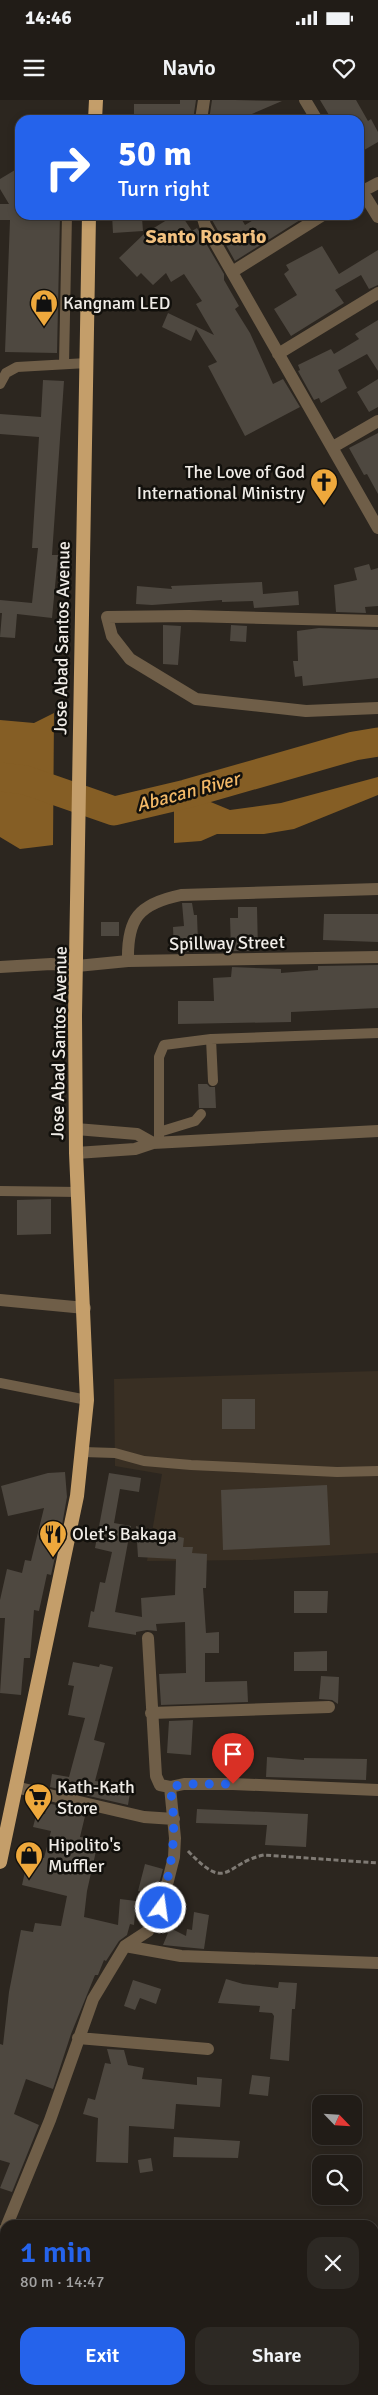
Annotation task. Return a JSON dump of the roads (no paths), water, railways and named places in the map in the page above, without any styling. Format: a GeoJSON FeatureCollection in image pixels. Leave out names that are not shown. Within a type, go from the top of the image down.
{"type":"FeatureCollection","features":[{"type":"Feature","properties":{"kind":"highway"},"geometry":{"type":"LineString","coordinates":[[95,115],[96,100]]}},
{"type":"Feature","properties":{"kind":"highway","name":"Jose Abad Santos Avenue"},"geometry":{"type":"LineString","coordinates":[[0,1862],[64,1560],[83,1452],[88,1400],[76,1129],[82,534],[89,220]]}},
{"type":"Feature","properties":{"kind":"street"},"geometry":{"type":"LineString","coordinates":[[202,115],[204,100]]}},
{"type":"Feature","properties":{"kind":"street"},"geometry":{"type":"LineString","coordinates":[[305,100],[311,115]]}},
{"type":"Feature","properties":{"kind":"street"},"geometry":{"type":"LineString","coordinates":[[364,188],[378,183]]}},
{"type":"Feature","properties":{"kind":"street"},"geometry":{"type":"LineString","coordinates":[[364,196],[378,217]]}},
{"type":"Feature","properties":{"kind":"street"},"geometry":{"type":"LineString","coordinates":[[204,220],[278,354],[376,520]]}},
{"type":"Feature","properties":{"kind":"street"},"geometry":{"type":"LineString","coordinates":[[232,272],[315,220]]}},
{"type":"Feature","properties":{"kind":"street"},"geometry":{"type":"LineString","coordinates":[[278,354],[378,293]]}},
{"type":"Feature","properties":{"kind":"street"},"geometry":{"type":"LineString","coordinates":[[333,447],[378,421]]}},
{"type":"Feature","properties":{"kind":"street"},"geometry":{"type":"LineString","coordinates":[[378,621],[190,616],[107,618],[112,636],[130,659],[196,699],[306,711],[378,708]]}},
{"type":"Feature","properties":{"kind":"street"},"geometry":{"type":"LineString","coordinates":[[128,961],[130,926],[138,914],[162,899],[181,895],[378,889]]}},
{"type":"Feature","properties":{"kind":"street","name":"Spillway Street"},"geometry":{"type":"LineString","coordinates":[[0,967],[51,964],[77,966],[128,961],[378,957]]}},
{"type":"Feature","properties":{"kind":"street"},"geometry":{"type":"LineString","coordinates":[[76,1129],[137,1134],[157,1139],[378,1131]]}},
{"type":"Feature","properties":{"kind":"street"},"geometry":{"type":"LineString","coordinates":[[76,1153],[135,1150],[157,1139]]}},
{"type":"Feature","properties":{"kind":"street"},"geometry":{"type":"LineString","coordinates":[[0,1300],[85,1308]]}},
{"type":"Feature","properties":{"kind":"street"},"geometry":{"type":"LineString","coordinates":[[148,1638],[156,1776],[160,1785],[170,1787],[184,1784],[233,1784],[378,1790]]}},
{"type":"Feature","properties":{"kind":"street"},"geometry":{"type":"LineString","coordinates":[[151,1713],[329,1707]]}},
{"type":"Feature","properties":{"kind":"street"},"geometry":{"type":"LineString","coordinates":[[15,1787],[144,1817],[174,1820]]}},
{"type":"Feature","properties":{"kind":"street"},"geometry":{"type":"LineString","coordinates":[[9,2220],[50,2120],[93,1999],[125,1946],[148,1931],[161,1908],[174,1857],[174,1820],[170,1787]]}},
{"type":"Feature","properties":{"kind":"street"},"geometry":{"type":"LineString","coordinates":[[125,1946],[181,1956],[378,1963]]}},
{"type":"Feature","properties":{"kind":"street"},"geometry":{"type":"LineString","coordinates":[[78,2038],[208,2049]]}},
{"type":"Feature","properties":{"kind":"lane"},"geometry":{"type":"LineString","coordinates":[[64,364],[67,220]]}},
{"type":"Feature","properties":{"kind":"lane"},"geometry":{"type":"LineString","coordinates":[[0,384],[6,373],[17,367],[87,363]]}},
{"type":"Feature","properties":{"kind":"lane"},"geometry":{"type":"LineString","coordinates":[[201,1114],[195,1121],[157,1139],[159,1057],[164,1045],[211,1039],[378,1034]]}},
{"type":"Feature","properties":{"kind":"lane"},"geometry":{"type":"LineString","coordinates":[[211,1039],[213,1081]]}},
{"type":"Feature","properties":{"kind":"lane"},"geometry":{"type":"LineString","coordinates":[[0,1191],[79,1192]]}},
{"type":"Feature","properties":{"kind":"lane"},"geometry":{"type":"LineString","coordinates":[[0,1383],[88,1400]]}},
{"type":"Feature","properties":{"kind":"lane"},"geometry":{"type":"LineString","coordinates":[[83,1452],[114,1453],[144,1461],[191,1465],[337,1472],[378,1471]]}},
{"type":"Feature","properties":{"kind":"water"},"geometry":{"type":"Polygon","coordinates":[[[54,713],[53,845],[20,849],[0,837],[0,720],[34,723],[54,713]]]}},
{"type":"Feature","properties":{"kind":"water"},"geometry":{"type":"Polygon","coordinates":[[[378,777],[378,795],[294,829],[264,834],[217,834],[201,841],[174,843],[174,787],[189,788],[201,798],[230,810],[281,803],[378,777]]]}},
{"type":"Feature","properties":{"kind":"waterway","name":"Abacan River"},"geometry":{"type":"LineString","coordinates":[[0,777],[25,780],[114,811],[186,794],[354,746],[378,742]]}},
{"type":"Feature","properties":{"kind":"place","name":"Kangnam LED"},"geometry":{"type":"Point","coordinates":[44,327]}},
{"type":"Feature","properties":{"kind":"place","name":"The Love of God International Ministry"},"geometry":{"type":"Point","coordinates":[324,506]}},
{"type":"Feature","properties":{"kind":"place","name":"Olet's Bakaga"},"geometry":{"type":"Point","coordinates":[53,1558]}},
{"type":"Feature","properties":{"kind":"place","name":"Kath-Kath Store"},"geometry":{"type":"Point","coordinates":[38,1821]}},
{"type":"Feature","properties":{"kind":"place","name":"Hipolito's Muffler"},"geometry":{"type":"Point","coordinates":[29,1879]}},
{"type":"Feature","properties":{"kind":"district","name":"Santo Rosario"},"geometry":{"type":"Point","coordinates":[206,236]}}]}
